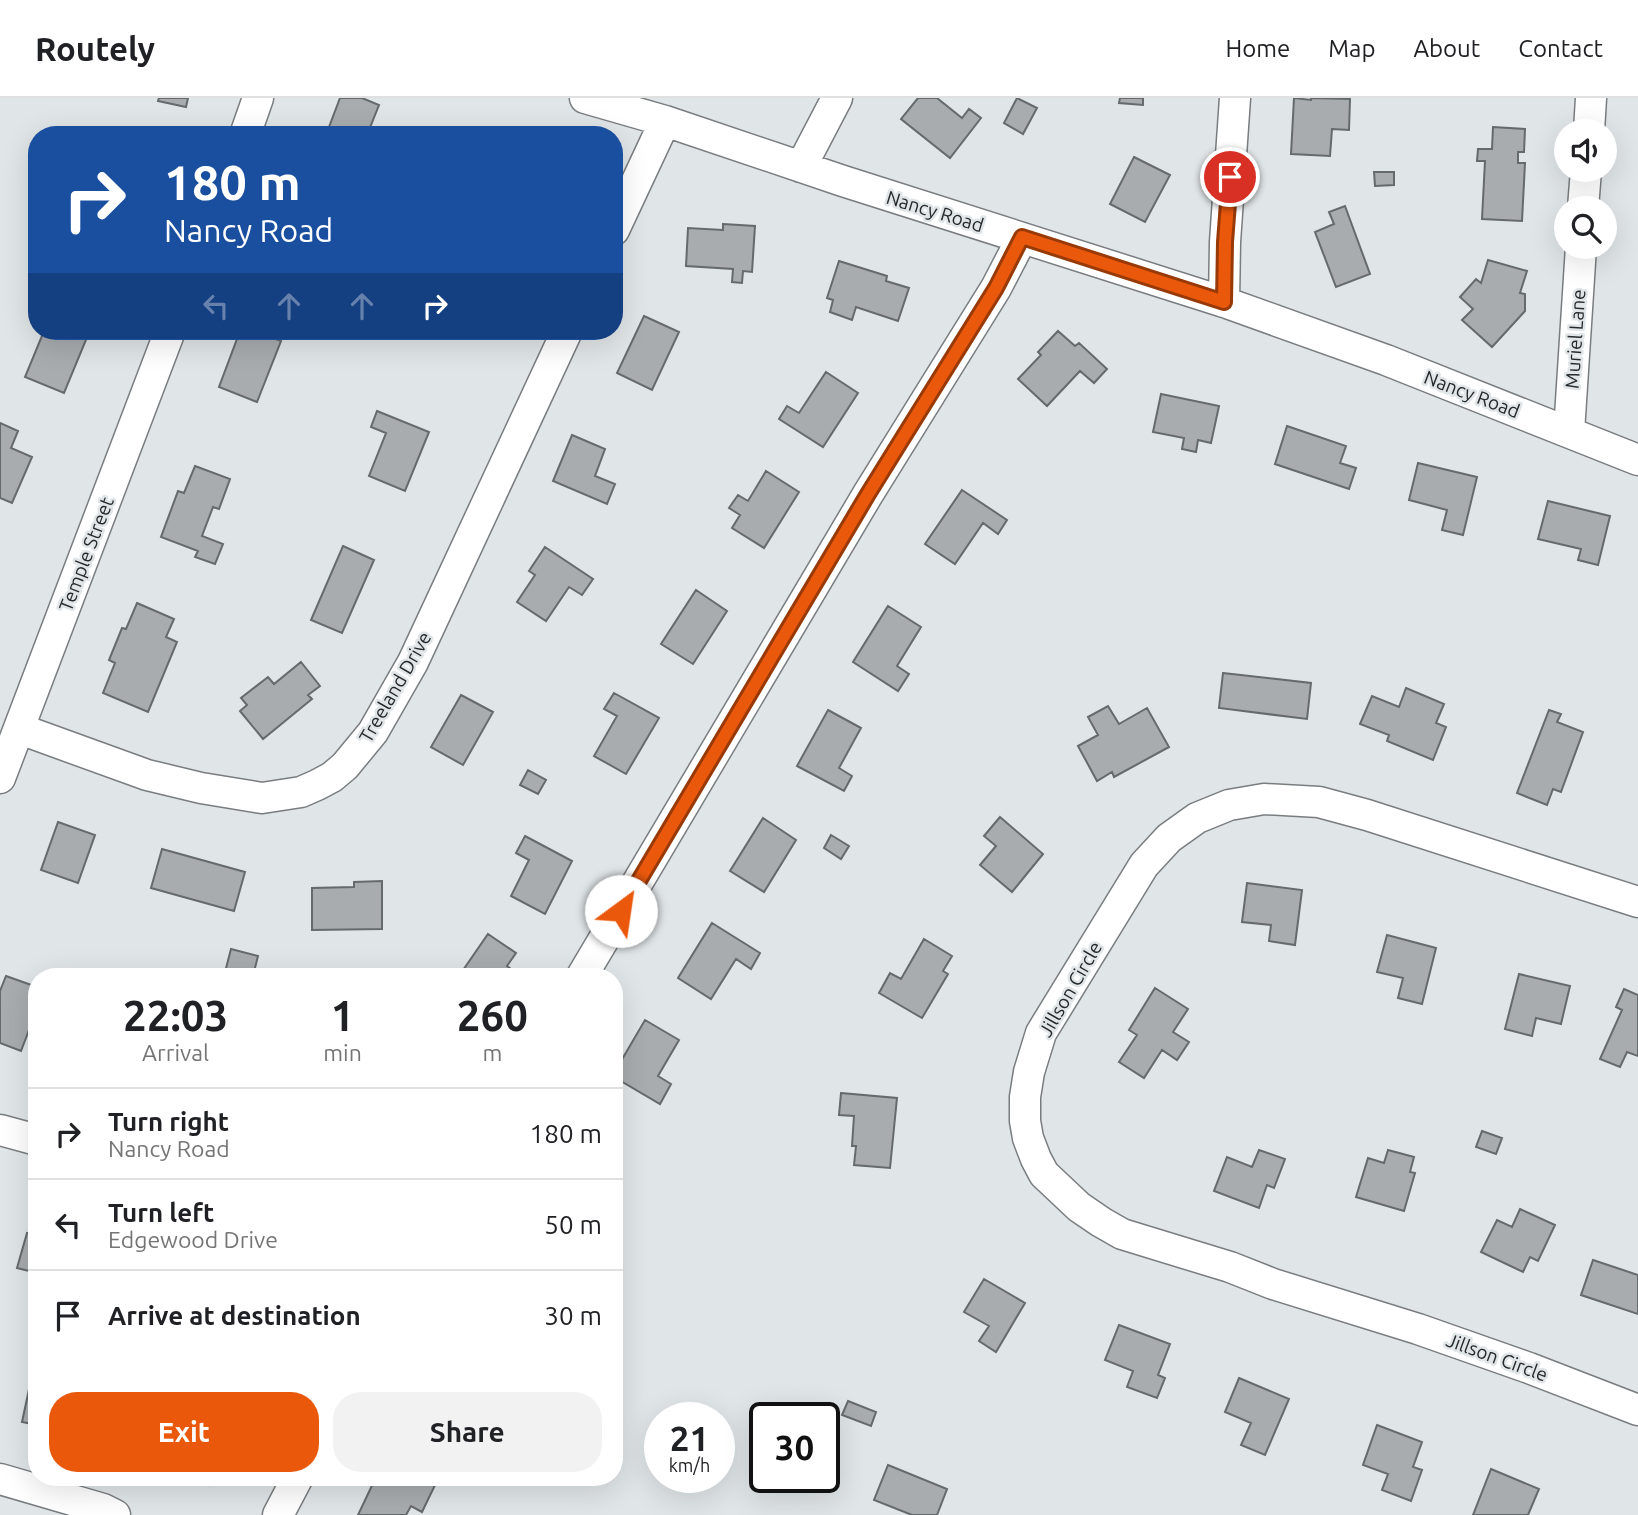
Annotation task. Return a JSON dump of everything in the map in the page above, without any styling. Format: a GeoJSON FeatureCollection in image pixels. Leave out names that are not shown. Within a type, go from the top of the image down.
{"type":"FeatureCollection","features":[{"type":"Feature","properties":{"kind":"street"},"geometry":{"type":"LineString","coordinates":[[247,126],[258,98]]}},
{"type":"Feature","properties":{"kind":"street","name":"Nancy Road"},"geometry":{"type":"LineString","coordinates":[[585,98],[666,121],[801,167],[1224,302],[1385,360],[1638,460]]}},
{"type":"Feature","properties":{"kind":"street"},"geometry":{"type":"LineString","coordinates":[[801,167],[837,98]]}},
{"type":"Feature","properties":{"kind":"street"},"geometry":{"type":"LineString","coordinates":[[1224,302],[1225,242],[1235,98]]}},
{"type":"Feature","properties":{"kind":"street"},"geometry":{"type":"LineString","coordinates":[[1589,119],[1591,98]]}},
{"type":"Feature","properties":{"kind":"street"},"geometry":{"type":"LineString","coordinates":[[623,211],[666,121]]}},
{"type":"Feature","properties":{"kind":"street"},"geometry":{"type":"LineString","coordinates":[[587,968],[868,494],[996,288],[1022,237]]}},
{"type":"Feature","properties":{"kind":"street","name":"Muriel Lane"},"geometry":{"type":"LineString","coordinates":[[1569,432],[1580,259]]}},
{"type":"Feature","properties":{"kind":"street","name":"Temple Street"},"geometry":{"type":"LineString","coordinates":[[0,778],[167,340]]}},
{"type":"Feature","properties":{"kind":"street","name":"Treeland Drive"},"geometry":{"type":"LineString","coordinates":[[20,729],[147,775],[201,788],[262,798],[301,792],[332,777],[345,766],[373,732],[412,662],[563,340]]}},
{"type":"Feature","properties":{"kind":"street","name":"Jillson Circle"},"geometry":{"type":"LineString","coordinates":[[1638,902],[1319,802],[1264,799],[1228,805],[1187,824],[1169,838],[1144,865],[1041,1033],[1029,1072],[1025,1121],[1028,1138],[1044,1174],[1079,1207],[1122,1234],[1418,1329],[1638,1410]]}},
{"type":"Feature","properties":{"kind":"street"},"geometry":{"type":"LineString","coordinates":[[0,1130],[28,1138]]}},
{"type":"Feature","properties":{"kind":"street"},"geometry":{"type":"LineString","coordinates":[[0,1479],[103,1509],[115,1515]]}},
{"type":"Feature","properties":{"kind":"street"},"geometry":{"type":"LineString","coordinates":[[278,1515],[293,1486]]}},
{"type":"Feature","properties":{"kind":"building"},"geometry":{"type":"Polygon","coordinates":[[[159,98],[188,98],[186,107],[158,101],[159,98]]]}},
{"type":"Feature","properties":{"kind":"building"},"geometry":{"type":"Polygon","coordinates":[[[340,98],[362,98],[379,105],[371,126],[329,126],[340,98]]]}},
{"type":"Feature","properties":{"kind":"building"},"geometry":{"type":"Polygon","coordinates":[[[918,98],[937,98],[962,118],[969,109],[981,118],[950,158],[901,119],[918,98]]]}},
{"type":"Feature","properties":{"kind":"building"},"geometry":{"type":"Polygon","coordinates":[[[1017,98],[1037,108],[1023,134],[1004,123],[1017,98]]]}},
{"type":"Feature","properties":{"kind":"building"},"geometry":{"type":"Polygon","coordinates":[[[1120,98],[1143,98],[1143,105],[1119,103],[1120,98]]]}},
{"type":"Feature","properties":{"kind":"building"},"geometry":{"type":"Polygon","coordinates":[[[1294,98],[1350,99],[1349,130],[1332,129],[1330,156],[1291,154],[1294,98]]]}},
{"type":"Feature","properties":{"kind":"building"},"geometry":{"type":"Polygon","coordinates":[[[1493,127],[1525,129],[1524,152],[1518,152],[1518,163],[1525,163],[1522,221],[1482,219],[1485,161],[1477,161],[1478,149],[1492,149],[1493,127]]]}},
{"type":"Feature","properties":{"kind":"building"},"geometry":{"type":"Polygon","coordinates":[[[1134,157],[1170,175],[1145,222],[1110,204],[1134,157]]]}},
{"type":"Feature","properties":{"kind":"building"},"geometry":{"type":"Polygon","coordinates":[[[1374,172],[1394,172],[1394,185],[1375,186],[1374,172]]]}},
{"type":"Feature","properties":{"kind":"building"},"geometry":{"type":"Polygon","coordinates":[[[1345,206],[1370,274],[1336,287],[1315,232],[1334,224],[1329,212],[1345,206]]]}},
{"type":"Feature","properties":{"kind":"building"},"geometry":{"type":"Polygon","coordinates":[[[723,224],[755,226],[752,272],[743,271],[742,283],[732,282],[733,269],[686,266],[688,228],[723,230],[723,224]]]}},
{"type":"Feature","properties":{"kind":"building"},"geometry":{"type":"Polygon","coordinates":[[[1488,260],[1527,271],[1520,293],[1525,294],[1525,311],[1492,347],[1462,320],[1473,309],[1460,297],[1476,279],[1481,283],[1488,260]]]}},
{"type":"Feature","properties":{"kind":"building"},"geometry":{"type":"Polygon","coordinates":[[[839,261],[887,276],[886,281],[909,288],[898,321],[856,307],[852,320],[830,312],[833,300],[827,298],[839,261]]]}},
{"type":"Feature","properties":{"kind":"building"},"geometry":{"type":"Polygon","coordinates":[[[644,316],[679,332],[652,390],[617,373],[644,316]]]}},
{"type":"Feature","properties":{"kind":"building"},"geometry":{"type":"Polygon","coordinates":[[[1058,331],[1075,346],[1079,343],[1107,369],[1094,383],[1080,371],[1047,406],[1018,379],[1041,355],[1038,352],[1058,331]]]}},
{"type":"Feature","properties":{"kind":"building"},"geometry":{"type":"Polygon","coordinates":[[[40,340],[86,340],[64,393],[25,377],[40,340]]]}},
{"type":"Feature","properties":{"kind":"building"},"geometry":{"type":"Polygon","coordinates":[[[237,340],[281,341],[257,402],[219,387],[237,340]]]}},
{"type":"Feature","properties":{"kind":"building"},"geometry":{"type":"Polygon","coordinates":[[[826,372],[858,393],[823,447],[779,419],[787,406],[799,413],[826,372]]]}},
{"type":"Feature","properties":{"kind":"building"},"geometry":{"type":"Polygon","coordinates":[[[1161,394],[1219,406],[1211,443],[1198,440],[1196,452],[1182,449],[1184,438],[1153,432],[1161,394]]]}},
{"type":"Feature","properties":{"kind":"building"},"geometry":{"type":"Polygon","coordinates":[[[377,411],[429,432],[405,491],[369,476],[386,433],[371,427],[377,411]]]}},
{"type":"Feature","properties":{"kind":"building"},"geometry":{"type":"Polygon","coordinates":[[[0,423],[18,431],[11,448],[32,457],[12,503],[0,498],[0,423]]]}},
{"type":"Feature","properties":{"kind":"building"},"geometry":{"type":"Polygon","coordinates":[[[1287,426],[1346,446],[1340,463],[1356,468],[1349,489],[1275,464],[1287,426]]]}},
{"type":"Feature","properties":{"kind":"building"},"geometry":{"type":"Polygon","coordinates":[[[572,435],[605,449],[595,476],[615,484],[607,504],[553,481],[572,435]]]}},
{"type":"Feature","properties":{"kind":"building"},"geometry":{"type":"Polygon","coordinates":[[[1418,463],[1477,477],[1463,535],[1442,530],[1447,510],[1409,500],[1418,463]]]}},
{"type":"Feature","properties":{"kind":"building"},"geometry":{"type":"Polygon","coordinates":[[[195,466],[230,479],[219,509],[213,507],[202,536],[223,544],[215,564],[195,557],[198,551],[161,537],[178,491],[184,493],[195,466]]]}},
{"type":"Feature","properties":{"kind":"building"},"geometry":{"type":"Polygon","coordinates":[[[766,471],[799,492],[764,548],[732,528],[740,515],[729,508],[738,495],[748,501],[766,471]]]}},
{"type":"Feature","properties":{"kind":"building"},"geometry":{"type":"Polygon","coordinates":[[[962,490],[1007,520],[998,534],[983,523],[955,564],[925,544],[962,490]]]}},
{"type":"Feature","properties":{"kind":"building"},"geometry":{"type":"Polygon","coordinates":[[[1548,501],[1610,516],[1598,565],[1578,560],[1581,549],[1538,539],[1548,501]]]}},
{"type":"Feature","properties":{"kind":"building"},"geometry":{"type":"Polygon","coordinates":[[[343,546],[374,560],[342,633],[311,620],[343,546]]]}},
{"type":"Feature","properties":{"kind":"building"},"geometry":{"type":"Polygon","coordinates":[[[545,547],[593,579],[582,595],[569,587],[546,621],[517,602],[535,575],[529,571],[545,547]]]}},
{"type":"Feature","properties":{"kind":"building"},"geometry":{"type":"Polygon","coordinates":[[[696,590],[727,611],[693,664],[661,644],[696,590]]]}},
{"type":"Feature","properties":{"kind":"building"},"geometry":{"type":"Polygon","coordinates":[[[137,603],[174,619],[166,637],[177,642],[148,712],[103,693],[115,663],[109,660],[122,628],[126,629],[137,603]]]}},
{"type":"Feature","properties":{"kind":"building"},"geometry":{"type":"Polygon","coordinates":[[[888,606],[921,627],[897,666],[909,674],[898,691],[853,662],[888,606]]]}},
{"type":"Feature","properties":{"kind":"building"},"geometry":{"type":"Polygon","coordinates":[[[301,662],[320,686],[308,695],[312,699],[263,739],[240,711],[247,705],[241,698],[268,677],[274,684],[301,662]]]}},
{"type":"Feature","properties":{"kind":"building"},"geometry":{"type":"Polygon","coordinates":[[[1223,673],[1311,683],[1307,719],[1219,708],[1223,673]]]}},
{"type":"Feature","properties":{"kind":"building"},"geometry":{"type":"Polygon","coordinates":[[[1406,688],[1444,704],[1436,723],[1446,727],[1433,760],[1387,741],[1389,735],[1360,724],[1372,696],[1399,707],[1406,688]]]}},
{"type":"Feature","properties":{"kind":"building"},"geometry":{"type":"Polygon","coordinates":[[[614,693],[659,718],[626,774],[594,756],[617,716],[604,709],[614,693]]]}},
{"type":"Feature","properties":{"kind":"building"},"geometry":{"type":"Polygon","coordinates":[[[461,695],[493,712],[463,765],[431,747],[461,695]]]}},
{"type":"Feature","properties":{"kind":"building"},"geometry":{"type":"Polygon","coordinates":[[[1108,706],[1119,724],[1147,708],[1169,747],[1114,777],[1112,772],[1097,781],[1078,746],[1098,735],[1088,717],[1108,706]]]}},
{"type":"Feature","properties":{"kind":"building"},"geometry":{"type":"Polygon","coordinates":[[[828,710],[861,728],[839,768],[852,776],[844,791],[797,766],[828,710]]]}},
{"type":"Feature","properties":{"kind":"building"},"geometry":{"type":"Polygon","coordinates":[[[1549,710],[1561,714],[1557,722],[1583,732],[1561,792],[1553,789],[1547,805],[1517,793],[1549,710]]]}},
{"type":"Feature","properties":{"kind":"building"},"geometry":{"type":"Polygon","coordinates":[[[528,770],[546,780],[538,794],[520,785],[528,770]]]}},
{"type":"Feature","properties":{"kind":"building"},"geometry":{"type":"Polygon","coordinates":[[[1000,817],[1043,854],[1012,892],[980,865],[996,846],[984,836],[1000,817]]]}},
{"type":"Feature","properties":{"kind":"building"},"geometry":{"type":"Polygon","coordinates":[[[763,818],[796,840],[764,892],[730,871],[763,818]]]}},
{"type":"Feature","properties":{"kind":"building"},"geometry":{"type":"Polygon","coordinates":[[[58,822],[95,835],[78,883],[41,870],[58,822]]]}},
{"type":"Feature","properties":{"kind":"building"},"geometry":{"type":"Polygon","coordinates":[[[831,835],[849,846],[841,859],[824,848],[831,835]]]}},
{"type":"Feature","properties":{"kind":"building"},"geometry":{"type":"Polygon","coordinates":[[[525,836],[572,861],[545,914],[511,896],[529,860],[516,853],[525,836]]]}},
{"type":"Feature","properties":{"kind":"building"},"geometry":{"type":"Polygon","coordinates":[[[162,849],[245,872],[234,911],[151,888],[162,849]]]}},
{"type":"Feature","properties":{"kind":"building"},"geometry":{"type":"Polygon","coordinates":[[[382,881],[382,929],[312,930],[312,888],[354,887],[354,882],[382,881]]]}},
{"type":"Feature","properties":{"kind":"building"},"geometry":{"type":"Polygon","coordinates":[[[1247,883],[1302,890],[1295,945],[1269,941],[1271,925],[1242,922],[1247,883]]]}},
{"type":"Feature","properties":{"kind":"building"},"geometry":{"type":"Polygon","coordinates":[[[712,923],[760,953],[751,969],[736,959],[711,999],[678,978],[712,923]]]}},
{"type":"Feature","properties":{"kind":"building"},"geometry":{"type":"Polygon","coordinates":[[[488,934],[516,953],[507,966],[510,968],[465,968],[488,934]]]}},
{"type":"Feature","properties":{"kind":"building"},"geometry":{"type":"Polygon","coordinates":[[[1387,935],[1436,948],[1422,1004],[1398,998],[1403,978],[1377,972],[1387,935]]]}},
{"type":"Feature","properties":{"kind":"building"},"geometry":{"type":"Polygon","coordinates":[[[924,939],[952,956],[943,971],[948,974],[922,1018],[879,993],[890,973],[901,979],[924,939]]]}},
{"type":"Feature","properties":{"kind":"building"},"geometry":{"type":"Polygon","coordinates":[[[231,949],[258,956],[255,968],[226,968],[231,949]]]}},
{"type":"Feature","properties":{"kind":"building"},"geometry":{"type":"Polygon","coordinates":[[[1519,974],[1570,986],[1561,1024],[1536,1018],[1532,1036],[1505,1029],[1519,974]]]}},
{"type":"Feature","properties":{"kind":"building"},"geometry":{"type":"Polygon","coordinates":[[[6,976],[28,984],[28,1033],[21,1051],[0,1043],[0,991],[6,976]]]}},
{"type":"Feature","properties":{"kind":"building"},"geometry":{"type":"Polygon","coordinates":[[[1155,988],[1188,1009],[1173,1032],[1189,1042],[1177,1060],[1162,1050],[1144,1078],[1119,1062],[1137,1035],[1129,1030],[1155,988]]]}},
{"type":"Feature","properties":{"kind":"building"},"geometry":{"type":"Polygon","coordinates":[[[1624,989],[1638,995],[1638,1056],[1627,1052],[1620,1067],[1600,1059],[1622,1010],[1616,1007],[1624,989]]]}},
{"type":"Feature","properties":{"kind":"building"},"geometry":{"type":"Polygon","coordinates":[[[645,1020],[679,1040],[658,1076],[671,1084],[660,1104],[623,1082],[623,1058],[645,1020]]]}},
{"type":"Feature","properties":{"kind":"building"},"geometry":{"type":"Polygon","coordinates":[[[841,1093],[897,1098],[890,1168],[854,1165],[854,1116],[839,1115],[841,1093]]]}},
{"type":"Feature","properties":{"kind":"building"},"geometry":{"type":"Polygon","coordinates":[[[1482,1131],[1502,1138],[1496,1154],[1476,1147],[1482,1131]]]}},
{"type":"Feature","properties":{"kind":"building"},"geometry":{"type":"Polygon","coordinates":[[[1259,1150],[1285,1159],[1274,1188],[1267,1185],[1259,1208],[1214,1191],[1227,1157],[1252,1167],[1259,1150]]]}},
{"type":"Feature","properties":{"kind":"building"},"geometry":{"type":"Polygon","coordinates":[[[1388,1150],[1414,1157],[1410,1172],[1415,1173],[1404,1211],[1356,1197],[1368,1158],[1384,1163],[1388,1150]]]}},
{"type":"Feature","properties":{"kind":"building"},"geometry":{"type":"Polygon","coordinates":[[[1520,1209],[1555,1225],[1538,1261],[1530,1257],[1523,1272],[1481,1252],[1497,1220],[1512,1227],[1520,1209]]]}},
{"type":"Feature","properties":{"kind":"building"},"geometry":{"type":"Polygon","coordinates":[[[27,1233],[28,1233],[28,1271],[17,1268],[27,1233]]]}},
{"type":"Feature","properties":{"kind":"building"},"geometry":{"type":"Polygon","coordinates":[[[1593,1260],[1638,1275],[1638,1314],[1581,1295],[1593,1260]]]}},
{"type":"Feature","properties":{"kind":"building"},"geometry":{"type":"Polygon","coordinates":[[[984,1279],[1025,1303],[996,1352],[979,1341],[989,1326],[964,1312],[984,1279]]]}},
{"type":"Feature","properties":{"kind":"building"},"geometry":{"type":"Polygon","coordinates":[[[1119,1325],[1170,1344],[1158,1375],[1165,1378],[1157,1398],[1127,1387],[1133,1371],[1105,1360],[1119,1325]]]}},
{"type":"Feature","properties":{"kind":"building"},"geometry":{"type":"Polygon","coordinates":[[[1239,1378],[1289,1399],[1265,1455],[1241,1445],[1251,1423],[1225,1412],[1239,1378]]]}},
{"type":"Feature","properties":{"kind":"building"},"geometry":{"type":"Polygon","coordinates":[[[28,1394],[28,1423],[22,1422],[28,1394]]]}},
{"type":"Feature","properties":{"kind":"building"},"geometry":{"type":"Polygon","coordinates":[[[848,1401],[876,1412],[871,1426],[842,1415],[848,1401]]]}},
{"type":"Feature","properties":{"kind":"building"},"geometry":{"type":"Polygon","coordinates":[[[1377,1425],[1422,1442],[1413,1467],[1422,1470],[1411,1501],[1382,1490],[1388,1474],[1363,1465],[1377,1425]]]}},
{"type":"Feature","properties":{"kind":"building"},"geometry":{"type":"Polygon","coordinates":[[[888,1465],[947,1489],[937,1515],[912,1515],[874,1500],[888,1465]]]}},
{"type":"Feature","properties":{"kind":"building"},"geometry":{"type":"Polygon","coordinates":[[[1491,1469],[1539,1489],[1528,1515],[1473,1515],[1491,1469]]]}},
{"type":"Feature","properties":{"kind":"building"},"geometry":{"type":"Polygon","coordinates":[[[372,1486],[435,1486],[422,1512],[411,1506],[406,1515],[358,1515],[372,1486]]]}},
{"type":"Feature","properties":{"kind":"route"},"geometry":{"type":"LineString","coordinates":[[621,911],[868,494],[996,288],[1022,237],[1224,302],[1230,177]]}}]}
